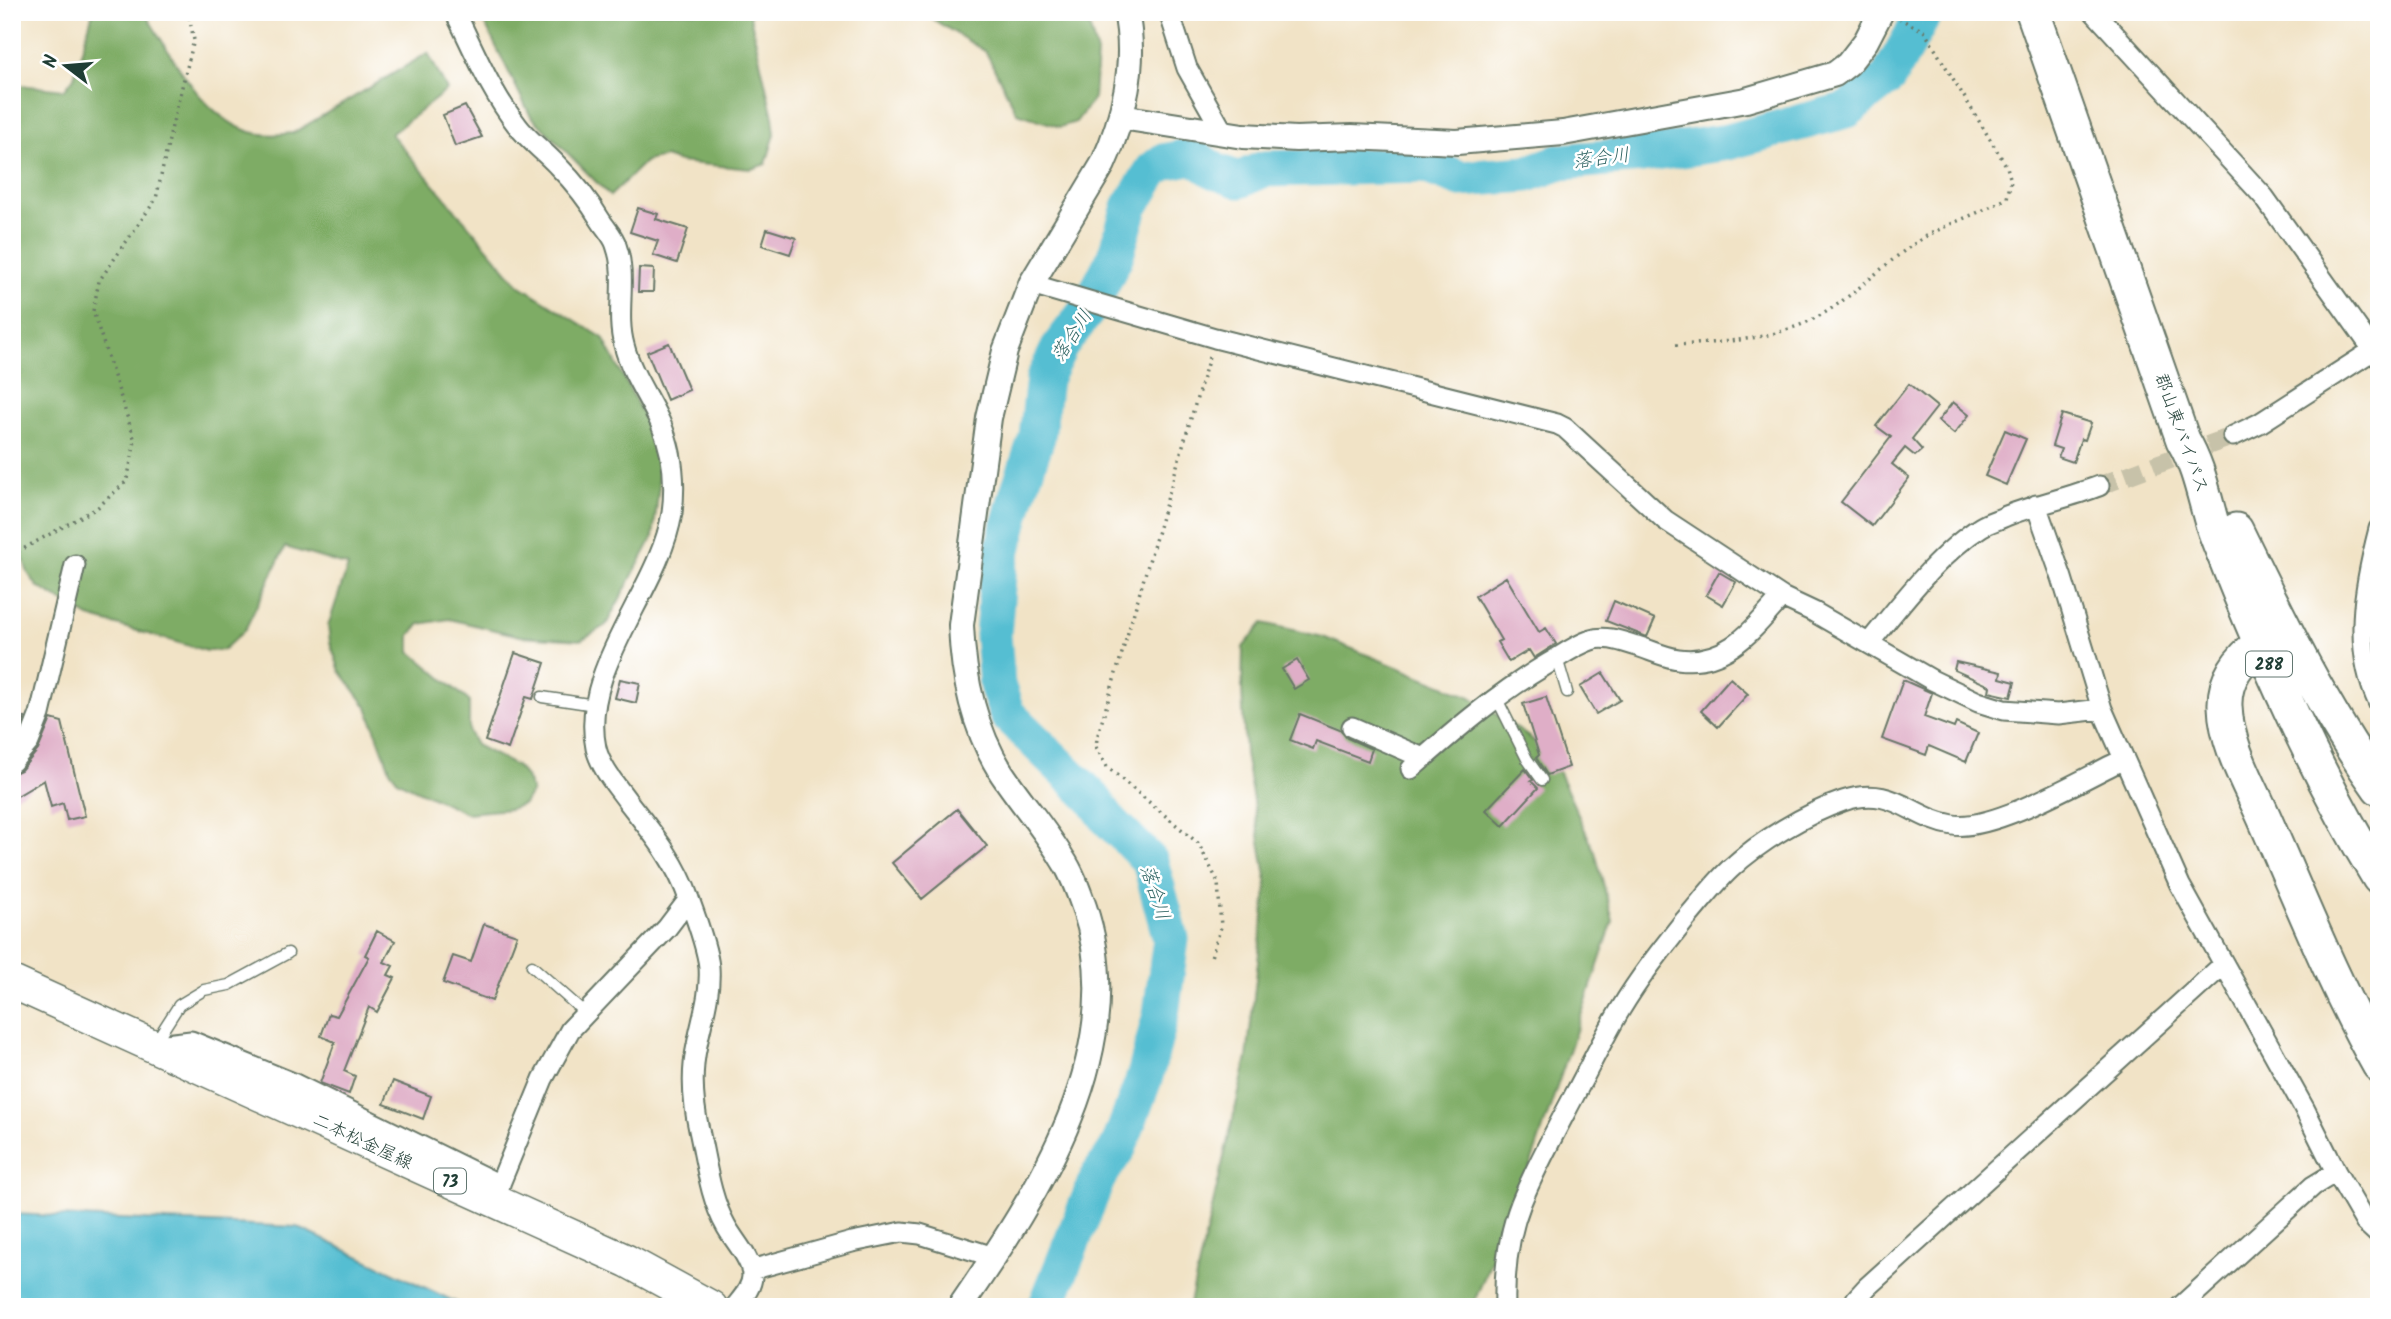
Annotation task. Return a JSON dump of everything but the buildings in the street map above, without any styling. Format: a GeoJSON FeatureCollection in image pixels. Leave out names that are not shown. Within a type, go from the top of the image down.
{"type":"FeatureCollection","features":[{"type":"Feature","properties":{"kind":"highway","name":"郡山東バイパス"},"geometry":{"type":"LineString","coordinates":[[2033,12],[2212,523],[2260,644],[2311,751],[2379,878]]}},
{"type":"Feature","properties":{"kind":"highway"},"geometry":{"type":"LineString","coordinates":[[2189,451],[2232,522],[2300,655],[2379,788]]}},
{"type":"Feature","properties":{"kind":"highway"},"geometry":{"type":"LineString","coordinates":[[2260,644],[2238,663],[2229,683],[2225,706],[2232,740],[2337,983],[2379,1065]]}},
{"type":"Feature","properties":{"kind":"main road","name":"二本松金屋線"},"geometry":{"type":"LineString","coordinates":[[12,982],[497,1193],[711,1307]]}},
{"type":"Feature","properties":{"kind":"street"},"geometry":{"type":"LineString","coordinates":[[455,12],[489,82],[517,126],[560,168],[594,209],[616,245],[621,279],[620,320],[623,343],[631,365],[661,424],[672,460],[672,513],[664,544],[653,572],[618,639],[595,705],[596,749],[608,774],[677,867],[690,900],[709,967],[705,1014],[696,1047],[694,1106],[716,1203],[725,1225],[751,1270],[752,1280],[735,1307]]}},
{"type":"Feature","properties":{"kind":"street"},"geometry":{"type":"LineString","coordinates":[[960,1307],[994,1257],[1048,1163],[1079,1096],[1090,1061],[1098,992],[1097,956],[1089,923],[1065,862],[1001,771],[979,727],[968,697],[961,625],[989,418],[1005,351],[1031,284],[1103,164],[1121,117],[1129,75],[1130,46],[1126,12]]}},
{"type":"Feature","properties":{"kind":"street"},"geometry":{"type":"LineString","coordinates":[[1169,12],[1187,68],[1223,132]]}},
{"type":"Feature","properties":{"kind":"street"},"geometry":{"type":"LineString","coordinates":[[1121,117],[1223,132],[1297,139],[1352,137],[1457,142],[1563,133],[1746,100],[1835,74],[1848,64],[1867,41],[1881,12]]}},
{"type":"Feature","properties":{"kind":"street"},"geometry":{"type":"LineString","coordinates":[[2094,12],[2264,197],[2376,355],[2233,436]]}},
{"type":"Feature","properties":{"kind":"street"},"geometry":{"type":"LineString","coordinates":[[1031,284],[1215,338],[1557,424],[1565,428],[1665,520],[1782,597],[1932,680],[1978,702],[2004,710],[2059,714],[2102,709]]}},
{"type":"Feature","properties":{"kind":"street"},"geometry":{"type":"LineString","coordinates":[[1869,643],[1908,596],[1952,551],[1982,526],[2036,505],[2099,486]]}},
{"type":"Feature","properties":{"kind":"street"},"geometry":{"type":"LineString","coordinates":[[2036,505],[2062,578],[2102,709],[2180,885],[2336,1172],[2365,1222],[2379,1235]]}},
{"type":"Feature","properties":{"kind":"street"},"geometry":{"type":"LineString","coordinates":[[2379,529],[2361,621],[2363,650],[2373,692],[2379,704]]}},
{"type":"Feature","properties":{"kind":"street"},"geometry":{"type":"LineString","coordinates":[[12,762],[29,742],[40,714],[75,565]]}},
{"type":"Feature","properties":{"kind":"street"},"geometry":{"type":"LineString","coordinates":[[1352,727],[1417,764],[1468,717],[1496,697],[1592,639],[1609,638],[1675,659],[1691,660],[1711,656],[1730,649],[1743,640],[1782,597]]}},
{"type":"Feature","properties":{"kind":"street"},"geometry":{"type":"LineString","coordinates":[[1505,1307],[1506,1257],[1521,1204],[1545,1151],[1620,1010],[1654,959],[1730,869],[1788,827],[1841,802],[1865,795],[1902,803],[1924,816],[1954,825],[1983,823],[2036,802],[2124,759]]}},
{"type":"Feature","properties":{"kind":"street"},"geometry":{"type":"LineString","coordinates":[[497,1193],[543,1079],[570,1030],[690,900]]}},
{"type":"Feature","properties":{"kind":"street"},"geometry":{"type":"LineString","coordinates":[[1855,1307],[1856,1299],[1867,1287],[2224,964]]}},
{"type":"Feature","properties":{"kind":"street"},"geometry":{"type":"LineString","coordinates":[[2180,1307],[2313,1186],[2336,1172]]}},
{"type":"Feature","properties":{"kind":"street"},"geometry":{"type":"LineString","coordinates":[[751,1270],[852,1242],[902,1232],[920,1234],[994,1257]]}},
{"type":"Feature","properties":{"kind":"lane"},"geometry":{"type":"LineString","coordinates":[[1557,658],[1567,692]]}},
{"type":"Feature","properties":{"kind":"lane"},"geometry":{"type":"LineString","coordinates":[[541,697],[595,705]]}},
{"type":"Feature","properties":{"kind":"lane"},"geometry":{"type":"LineString","coordinates":[[1496,697],[1527,759],[1542,780]]}},
{"type":"Feature","properties":{"kind":"lane"},"geometry":{"type":"LineString","coordinates":[[153,1045],[179,1005],[204,990],[229,985],[288,953]]}},
{"type":"Feature","properties":{"kind":"lane"},"geometry":{"type":"LineString","coordinates":[[533,966],[585,1013]]}},
{"type":"Feature","properties":{"kind":"path"},"geometry":{"type":"LineString","coordinates":[[12,555],[97,508],[127,481],[135,441],[93,311],[93,301],[99,281],[156,198],[194,40],[188,12]]}},
{"type":"Feature","properties":{"kind":"path"},"geometry":{"type":"LineString","coordinates":[[1676,345],[1734,342],[1775,334],[1817,318],[1922,239],[2007,198],[2011,181],[2007,167],[1924,31],[1906,23]]}},
{"type":"Feature","properties":{"kind":"path"},"geometry":{"type":"LineString","coordinates":[[1211,957],[1221,927],[1218,882],[1207,859],[1198,844],[1112,772],[1096,747],[1215,338]]}},
{"type":"Feature","properties":{"kind":"green space"},"geometry":{"type":"Polygon","coordinates":[[[93,12],[144,12],[199,95],[228,121],[245,130],[263,134],[293,133],[428,53],[447,90],[391,134],[519,285],[603,338],[654,436],[659,486],[653,537],[606,625],[581,640],[520,636],[449,619],[420,624],[410,635],[410,651],[469,701],[469,732],[476,745],[516,766],[526,777],[532,791],[524,804],[510,809],[466,813],[398,781],[390,770],[367,707],[340,671],[330,642],[328,626],[348,566],[285,547],[245,630],[223,650],[207,651],[89,617],[37,586],[28,573],[12,525],[12,84],[64,90],[74,77],[93,12]]]}},
{"type":"Feature","properties":{"kind":"green space"},"geometry":{"type":"Polygon","coordinates":[[[479,12],[749,12],[775,134],[766,164],[751,169],[679,162],[665,157],[646,161],[610,196],[530,115],[479,12]]]}},
{"type":"Feature","properties":{"kind":"green space"},"geometry":{"type":"Polygon","coordinates":[[[921,12],[1085,12],[1097,53],[1094,98],[1076,122],[1060,127],[1017,113],[986,52],[921,12]]]}},
{"type":"Feature","properties":{"kind":"green space"},"geometry":{"type":"Polygon","coordinates":[[[1263,623],[1323,637],[1471,697],[1549,751],[1595,852],[1613,921],[1531,1164],[1472,1307],[1189,1307],[1247,1058],[1267,882],[1245,754],[1242,689],[1243,647],[1263,623]]]}},
{"type":"Feature","properties":{"kind":"water"},"geometry":{"type":"Polygon","coordinates":[[[12,1214],[297,1227],[466,1307],[12,1307],[12,1214]]]}},
{"type":"Feature","properties":{"kind":"waterway","name":"落合川"},"geometry":{"type":"LineString","coordinates":[[1046,1307],[1098,1177],[1119,1146],[1145,1076],[1161,1014],[1171,939],[1150,861],[1108,819],[1093,798],[1007,714],[997,685],[993,635],[999,564],[1017,496],[1037,437],[1044,379],[1060,346],[1089,308],[1115,257],[1130,207],[1153,170],[1163,162],[1193,156],[1215,171],[1239,180],[1264,169],[1424,165],[1461,179],[1527,174],[1560,162],[1642,155],[1728,142],[1847,110],[1888,78],[1925,12]]}},
{"type":"Feature","properties":{"kind":"tunnel"},"geometry":{"type":"LineString","coordinates":[[2099,486],[2233,436]]}}]}
